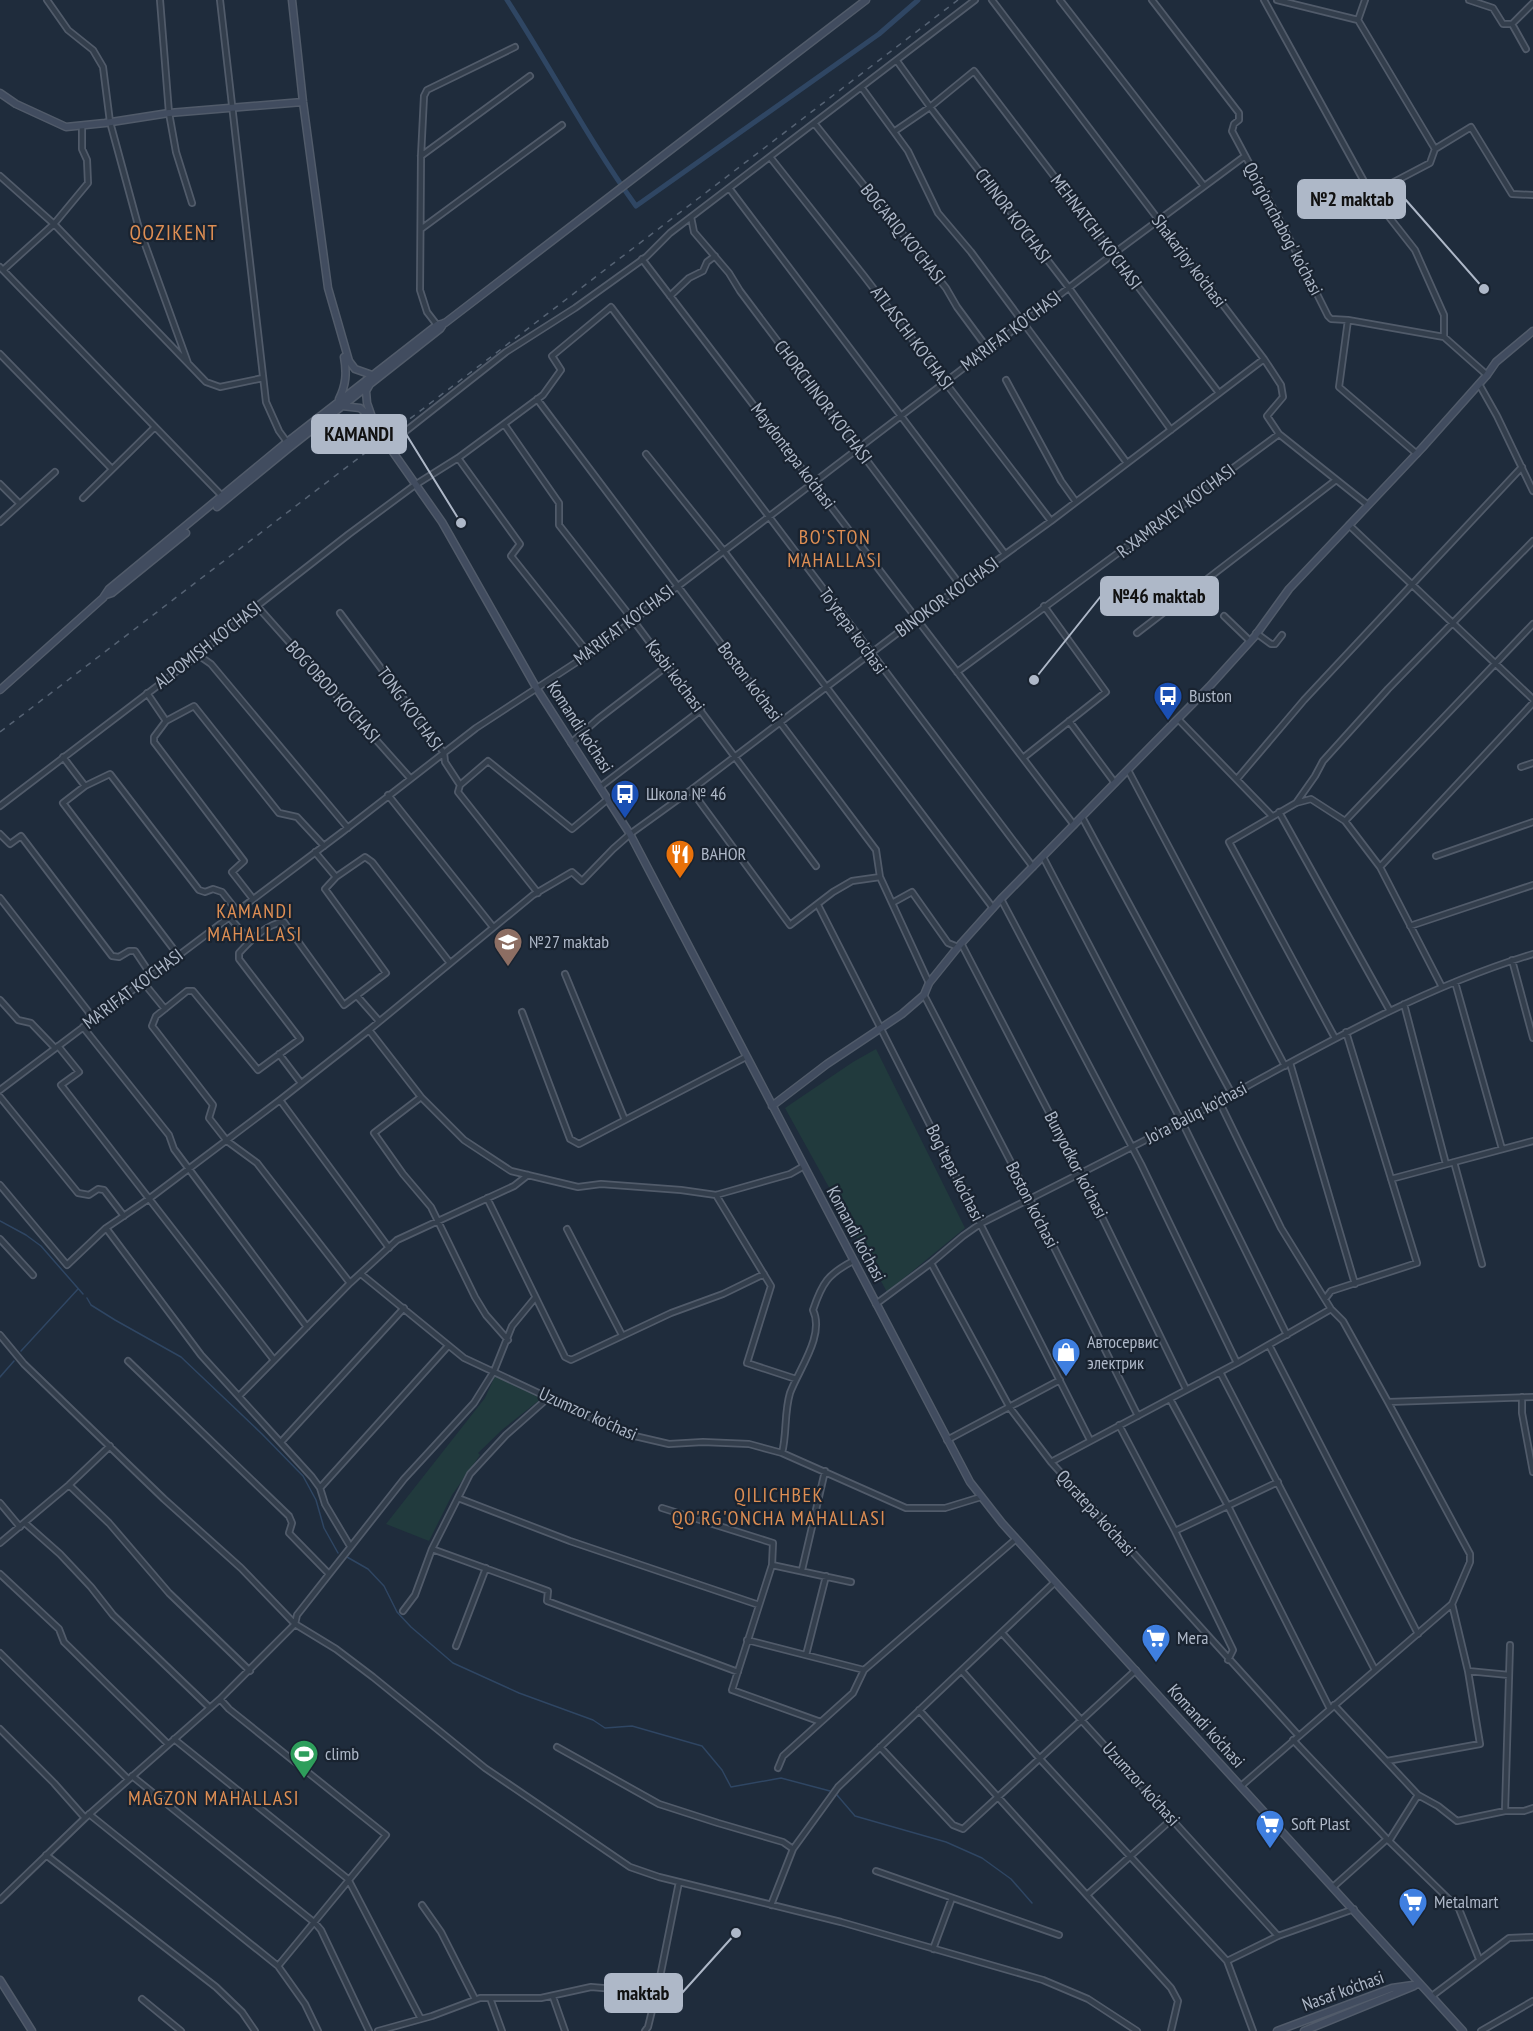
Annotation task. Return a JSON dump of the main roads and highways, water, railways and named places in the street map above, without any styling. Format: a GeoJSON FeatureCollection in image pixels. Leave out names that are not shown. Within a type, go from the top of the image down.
{"type":"FeatureCollection","features":[{"type":"Feature","properties":{"kind":"main road"},"geometry":{"type":"LineString","coordinates":[[292,0],[327,288],[349,361],[355,369],[372,375]]}},
{"type":"Feature","properties":{"kind":"main road"},"geometry":{"type":"LineString","coordinates":[[106,595],[112,593],[372,375],[445,322],[866,0]]}},
{"type":"Feature","properties":{"kind":"main road"},"geometry":{"type":"LineString","coordinates":[[0,93],[16,104],[66,127],[232,106],[303,102]]}},
{"type":"Feature","properties":{"kind":"main road"},"geometry":{"type":"LineString","coordinates":[[0,690],[106,595],[109,589],[287,442],[370,384],[440,330],[445,322]]}},
{"type":"Feature","properties":{"kind":"main road"},"geometry":{"type":"LineString","coordinates":[[772,1106],[827,1064],[902,1014],[924,995],[929,983],[959,945],[1001,899],[1178,719],[1250,641],[1289,589],[1417,454],[1496,362],[1533,331]]}},
{"type":"Feature","properties":{"kind":"main road"},"geometry":{"type":"LineString","coordinates":[[339,404],[345,387],[346,370],[340,336]]}},
{"type":"Feature","properties":{"kind":"main road","name":"Komandi ko‘chasi"},"geometry":{"type":"LineString","coordinates":[[370,384],[366,391],[367,404],[373,420],[387,445],[453,540],[537,689],[630,834],[970,1482],[1016,1539],[1420,1984]]}},
{"type":"Feature","properties":{"kind":"main road"},"geometry":{"type":"LineString","coordinates":[[339,404],[360,408],[373,420]]}},
{"type":"Feature","properties":{"kind":"main road"},"geometry":{"type":"LineString","coordinates":[[0,1980],[32,2031]]}},
{"type":"Feature","properties":{"kind":"main road"},"geometry":{"type":"LineString","coordinates":[[1420,1984],[1463,2031]]}},
{"type":"Feature","properties":{"kind":"main road","name":"Nasaf ko‘chasi"},"geometry":{"type":"LineString","coordinates":[[1277,2031],[1392,1988],[1420,1984]]}},
{"type":"Feature","properties":{"kind":"main road","name":"Nasaf ko‘chasi"},"geometry":{"type":"LineString","coordinates":[[1304,2031],[1420,1984]]}},
{"type":"Feature","properties":{"kind":"main road"},"geometry":{"type":"LineString","coordinates":[[1392,1988],[1395,1995]]}},
{"type":"Feature","properties":{"kind":"waterway"},"geometry":{"type":"LineString","coordinates":[[507,0],[602,156],[636,206],[879,34],[918,0]]}},
{"type":"Feature","properties":{"kind":"waterway"},"geometry":{"type":"LineString","coordinates":[[0,1221],[41,1246],[83,1294]]}},
{"type":"Feature","properties":{"kind":"waterway"},"geometry":{"type":"LineString","coordinates":[[21,1351],[78,1289]]}},
{"type":"Feature","properties":{"kind":"waterway"},"geometry":{"type":"LineString","coordinates":[[87,1298],[91,1305],[181,1357],[262,1434],[303,1476],[316,1500],[324,1528],[338,1553]]}},
{"type":"Feature","properties":{"kind":"waterway"},"geometry":{"type":"LineString","coordinates":[[0,1377],[14,1361]]}},
{"type":"Feature","properties":{"kind":"waterway"},"geometry":{"type":"LineString","coordinates":[[347,1557],[368,1569],[384,1586],[397,1612],[453,1663],[519,1693],[593,1720],[605,1728],[632,1726],[702,1746],[722,1770],[731,1787],[781,1778],[830,1791]]}},
{"type":"Feature","properties":{"kind":"waterway"},"geometry":{"type":"LineString","coordinates":[[837,1795],[855,1816],[946,1842],[982,1858],[1011,1879],[1032,1903]]}},
{"type":"Feature","properties":{"kind":"railway"},"geometry":{"type":"LineString","coordinates":[[0,732],[958,0]]}},
{"type":"Feature","properties":{"kind":"place","name":"№2 maktab"},"geometry":{"type":"Point","coordinates":[1484,289]}},
{"type":"Feature","properties":{"kind":"place","name":"KAMANDI"},"geometry":{"type":"Point","coordinates":[461,523]}},
{"type":"Feature","properties":{"kind":"place","name":"№46 maktab"},"geometry":{"type":"Point","coordinates":[1034,680]}},
{"type":"Feature","properties":{"kind":"place","name":"Buston"},"geometry":{"type":"Point","coordinates":[1168,722]}},
{"type":"Feature","properties":{"kind":"place","name":"Школа № 46"},"geometry":{"type":"Point","coordinates":[625,820]}},
{"type":"Feature","properties":{"kind":"place","name":"BAHOR"},"geometry":{"type":"Point","coordinates":[680,880]}},
{"type":"Feature","properties":{"kind":"place","name":"№27 maktab"},"geometry":{"type":"Point","coordinates":[508,968]}},
{"type":"Feature","properties":{"kind":"place","name":"Автосервис электрик"},"geometry":{"type":"Point","coordinates":[1066,1378]}},
{"type":"Feature","properties":{"kind":"place","name":"Мега"},"geometry":{"type":"Point","coordinates":[1156,1664]}},
{"type":"Feature","properties":{"kind":"place","name":"climb"},"geometry":{"type":"Point","coordinates":[304,1780]}},
{"type":"Feature","properties":{"kind":"place","name":"Soft Plast"},"geometry":{"type":"Point","coordinates":[1270,1850]}},
{"type":"Feature","properties":{"kind":"place","name":"Metalmart"},"geometry":{"type":"Point","coordinates":[1413,1928]}},
{"type":"Feature","properties":{"kind":"place","name":"maktab"},"geometry":{"type":"Point","coordinates":[736,1933]}},
{"type":"Feature","properties":{"kind":"district","name":"QOZIKENT"},"geometry":{"type":"Point","coordinates":[174,233]}},
{"type":"Feature","properties":{"kind":"district","name":"BO'STON MAHALLASI"},"geometry":{"type":"Point","coordinates":[835,548]}},
{"type":"Feature","properties":{"kind":"district","name":"KAMANDI MAHALLASI"},"geometry":{"type":"Point","coordinates":[255,922]}},
{"type":"Feature","properties":{"kind":"district","name":"QILICHBEK QO'RG'ONCHA MAHALLASI"},"geometry":{"type":"Point","coordinates":[779,1506]}},
{"type":"Feature","properties":{"kind":"district","name":"MAGZON MAHALLASI"},"geometry":{"type":"Point","coordinates":[214,1798]}}]}
